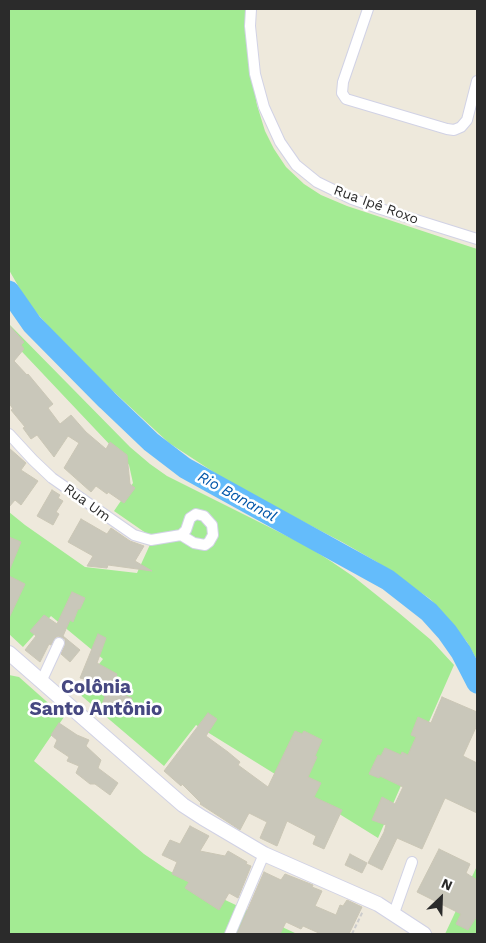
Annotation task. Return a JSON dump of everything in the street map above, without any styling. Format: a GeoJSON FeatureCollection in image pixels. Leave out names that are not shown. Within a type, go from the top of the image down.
{"type":"FeatureCollection","features":[{"type":"Feature","properties":{"kind":"main road"},"geometry":{"type":"LineString","coordinates":[[9,653],[183,805],[264,854],[368,899],[394,913],[424,934]]}},
{"type":"Feature","properties":{"kind":"street","name":"Rua Ipê Roxo"},"geometry":{"type":"LineString","coordinates":[[250,9],[255,74],[264,107],[280,142],[296,165],[317,182],[352,199],[477,239]]}},
{"type":"Feature","properties":{"kind":"street"},"geometry":{"type":"LineString","coordinates":[[368,9],[343,82],[342,93],[346,98],[454,130],[467,120],[477,81]]}},
{"type":"Feature","properties":{"kind":"street","name":"Rua Um"},"geometry":{"type":"LineString","coordinates":[[9,434],[52,478],[128,532],[151,540],[181,535]]}},
{"type":"Feature","properties":{"kind":"street"},"geometry":{"type":"LineString","coordinates":[[41,682],[59,643]]}},
{"type":"Feature","properties":{"kind":"street"},"geometry":{"type":"LineString","coordinates":[[230,934],[264,854]]}},
{"type":"Feature","properties":{"kind":"street"},"geometry":{"type":"LineString","coordinates":[[394,913],[412,862]]}},
{"type":"Feature","properties":{"kind":"path"},"geometry":{"type":"LineString","coordinates":[[352,934],[368,899]]}},
{"type":"Feature","properties":{"kind":"green space"},"geometry":{"type":"Polygon","coordinates":[[[9,9],[247,9],[247,50],[257,105],[265,131],[286,167],[304,184],[321,195],[347,206],[477,249],[477,660],[467,642],[430,599],[377,562],[235,486],[169,443],[101,380],[28,303],[9,270],[9,9]]]}},
{"type":"Feature","properties":{"kind":"green space"},"geometry":{"type":"Polygon","coordinates":[[[9,324],[130,447],[150,464],[167,476],[307,546],[332,562],[354,577],[431,640],[454,665],[378,838],[196,725],[164,766],[77,692],[103,659],[51,616],[23,647],[9,634],[9,512],[85,567],[137,573],[153,538],[114,511],[133,483],[129,465],[9,338],[9,324]]]}},
{"type":"Feature","properties":{"kind":"green space"},"geometry":{"type":"Polygon","coordinates":[[[9,675],[19,677],[64,717],[34,761],[144,854],[166,869],[202,889],[297,934],[9,934],[9,675]]]}},
{"type":"Feature","properties":{"kind":"green space"},"geometry":{"type":"Polygon","coordinates":[[[477,866],[477,932],[476,934],[445,934],[477,866]]]}},
{"type":"Feature","properties":{"kind":"building"},"geometry":{"type":"Polygon","coordinates":[[[9,325],[24,342],[21,345],[24,349],[14,361],[28,374],[53,404],[48,408],[60,424],[71,415],[86,432],[106,449],[110,442],[127,455],[130,484],[135,488],[124,503],[96,486],[91,492],[64,468],[79,443],[68,436],[54,457],[37,435],[31,439],[23,428],[25,427],[11,410],[13,409],[9,403],[9,325]]]}},
{"type":"Feature","properties":{"kind":"building"},"geometry":{"type":"Polygon","coordinates":[[[9,448],[26,463],[21,470],[38,481],[21,505],[15,500],[9,507],[9,448]]]}},
{"type":"Feature","properties":{"kind":"building"},"geometry":{"type":"Polygon","coordinates":[[[52,490],[60,495],[58,498],[63,501],[56,512],[59,514],[53,525],[37,516],[52,490]]]}},
{"type":"Feature","properties":{"kind":"building"},"geometry":{"type":"Polygon","coordinates":[[[81,519],[107,534],[111,528],[130,541],[144,546],[135,561],[152,571],[108,565],[107,568],[87,566],[93,556],[68,542],[81,519]]]}},
{"type":"Feature","properties":{"kind":"building"},"geometry":{"type":"Polygon","coordinates":[[[9,537],[21,542],[9,571],[9,537]]]}},
{"type":"Feature","properties":{"kind":"building"},"geometry":{"type":"Polygon","coordinates":[[[9,576],[25,584],[9,618],[9,576]]]}},
{"type":"Feature","properties":{"kind":"building"},"geometry":{"type":"Polygon","coordinates":[[[72,592],[85,598],[73,622],[70,620],[63,636],[80,650],[70,662],[61,654],[65,645],[65,639],[58,636],[51,645],[49,644],[40,662],[25,650],[36,636],[30,631],[44,615],[57,624],[72,592]]]}},
{"type":"Feature","properties":{"kind":"building"},"geometry":{"type":"Polygon","coordinates":[[[98,634],[106,638],[97,663],[117,674],[113,686],[128,692],[126,696],[132,698],[127,711],[112,705],[110,711],[101,707],[105,697],[88,680],[80,678],[98,634]]]}},
{"type":"Feature","properties":{"kind":"building"},"geometry":{"type":"Polygon","coordinates":[[[442,697],[477,712],[477,725],[463,756],[477,763],[477,813],[445,798],[422,849],[397,838],[382,870],[368,863],[386,825],[372,820],[382,797],[395,804],[403,787],[380,776],[379,778],[369,774],[378,755],[381,756],[385,748],[401,755],[402,752],[408,755],[416,737],[411,735],[418,717],[431,723],[442,697]]]}},
{"type":"Feature","properties":{"kind":"building"},"geometry":{"type":"Polygon","coordinates":[[[208,713],[217,719],[206,736],[240,762],[238,765],[268,787],[295,731],[302,734],[304,731],[322,740],[308,777],[321,783],[314,797],[342,810],[324,849],[313,844],[316,836],[287,821],[277,846],[260,838],[267,822],[249,813],[240,830],[200,804],[182,784],[181,786],[164,771],[208,713]]]}},
{"type":"Feature","properties":{"kind":"building"},"geometry":{"type":"Polygon","coordinates":[[[59,723],[77,735],[89,740],[86,746],[101,760],[98,768],[118,783],[110,795],[95,784],[90,784],[76,773],[79,766],[67,761],[69,757],[54,747],[57,740],[51,735],[59,723]]]}},
{"type":"Feature","properties":{"kind":"building"},"geometry":{"type":"Polygon","coordinates":[[[190,826],[209,836],[200,851],[225,856],[228,851],[251,866],[238,898],[229,893],[219,910],[185,888],[189,882],[172,874],[177,862],[162,855],[170,840],[180,844],[190,826]]]}},
{"type":"Feature","properties":{"kind":"building"},"geometry":{"type":"Polygon","coordinates":[[[439,849],[470,864],[466,873],[477,880],[477,916],[468,930],[456,924],[461,914],[417,892],[439,849]]]}},
{"type":"Feature","properties":{"kind":"building"},"geometry":{"type":"Polygon","coordinates":[[[350,854],[367,863],[362,873],[345,865],[350,854]]]}},
{"type":"Feature","properties":{"kind":"building"},"geometry":{"type":"Polygon","coordinates":[[[264,872],[281,880],[285,874],[313,885],[312,887],[322,891],[315,906],[336,915],[340,905],[343,906],[347,900],[362,907],[349,934],[321,934],[303,926],[301,929],[286,922],[280,934],[237,934],[264,872]]]}},
{"type":"Feature","properties":{"kind":"waterway","name":"Rio Bananal"},"geometry":{"type":"LineString","coordinates":[[9,291],[32,324],[151,442],[185,468],[388,580],[429,612],[447,632],[461,652],[477,683]]}},
{"type":"Feature","properties":{"kind":"district","name":"Colônia Santo Antônio"},"geometry":{"type":"Point","coordinates":[96,698]}}]}
